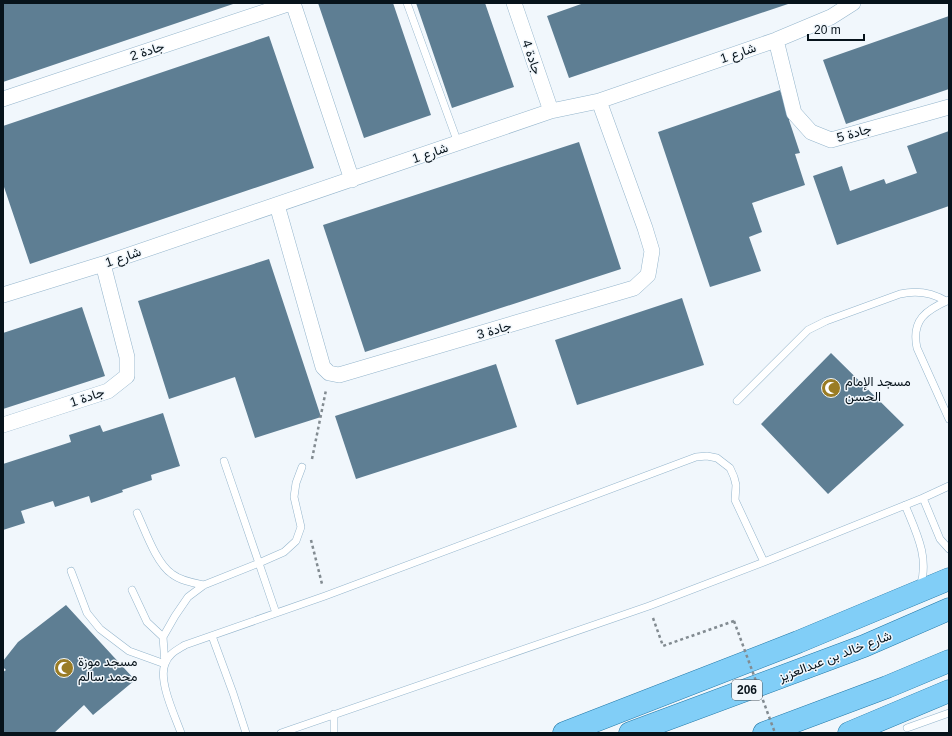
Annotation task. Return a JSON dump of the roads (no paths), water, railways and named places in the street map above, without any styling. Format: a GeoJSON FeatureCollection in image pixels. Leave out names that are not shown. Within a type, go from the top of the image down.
{"type":"FeatureCollection","features":[{"type":"Feature","properties":{"kind":"main road"},"geometry":{"type":"LineString","coordinates":[[564,733],[798,642],[949,579]]}},
{"type":"Feature","properties":{"kind":"main road","name":"شارع خالد بن عبدالعزيز"},"geometry":{"type":"LineString","coordinates":[[630,733],[864,646],[949,609]]}},
{"type":"Feature","properties":{"kind":"main road"},"geometry":{"type":"LineString","coordinates":[[764,733],[887,687],[949,661]]}},
{"type":"Feature","properties":{"kind":"main road"},"geometry":{"type":"LineString","coordinates":[[849,733],[949,691]]}},
{"type":"Feature","properties":{"kind":"street","name":"جادة 2"},"geometry":{"type":"LineString","coordinates":[[3,99],[292,3],[352,180]]}},
{"type":"Feature","properties":{"kind":"street","name":"جادة 4"},"geometry":{"type":"LineString","coordinates":[[514,3],[551,111]]}},
{"type":"Feature","properties":{"kind":"street","name":"شارع 1"},"geometry":{"type":"LineString","coordinates":[[3,295],[103,264],[551,111],[599,101],[776,40],[831,17],[853,3]]}},
{"type":"Feature","properties":{"kind":"street","name":"جادة 5"},"geometry":{"type":"LineString","coordinates":[[776,40],[794,113],[811,132],[825,138],[832,140],[949,106]]}},
{"type":"Feature","properties":{"kind":"street","name":"جادة 3"},"geometry":{"type":"LineString","coordinates":[[277,205],[323,367],[329,374],[340,375],[634,288],[648,275],[652,251],[599,101]]}},
{"type":"Feature","properties":{"kind":"street","name":"جادة 1"},"geometry":{"type":"LineString","coordinates":[[3,425],[108,391],[127,376],[127,357],[103,264]]}},
{"type":"Feature","properties":{"kind":"lane"},"geometry":{"type":"LineString","coordinates":[[407,3],[458,144]]}},
{"type":"Feature","properties":{"kind":"lane"},"geometry":{"type":"LineString","coordinates":[[737,401],[800,337],[816,324],[909,292],[928,293],[948,300]]}},
{"type":"Feature","properties":{"kind":"lane"},"geometry":{"type":"LineString","coordinates":[[948,300],[925,314],[919,321],[915,339],[917,348],[949,419]]}},
{"type":"Feature","properties":{"kind":"lane"},"geometry":{"type":"LineString","coordinates":[[164,664],[172,652],[185,645],[324,596],[696,456],[717,458],[730,468],[736,485],[735,500],[764,562]]}},
{"type":"Feature","properties":{"kind":"lane"},"geometry":{"type":"LineString","coordinates":[[224,461],[276,613]]}},
{"type":"Feature","properties":{"kind":"lane"},"geometry":{"type":"LineString","coordinates":[[181,733],[163,678],[163,637],[188,597],[204,585],[259,564],[284,552],[296,540],[301,527],[294,496],[296,483],[302,467]]}},
{"type":"Feature","properties":{"kind":"lane"},"geometry":{"type":"LineString","coordinates":[[281,733],[649,606],[764,562],[923,498],[949,486]]}},
{"type":"Feature","properties":{"kind":"lane"},"geometry":{"type":"LineString","coordinates":[[923,498],[940,539],[949,549]]}},
{"type":"Feature","properties":{"kind":"lane"},"geometry":{"type":"LineString","coordinates":[[905,505],[921,545],[923,557],[924,568],[918,592]]}},
{"type":"Feature","properties":{"kind":"lane"},"geometry":{"type":"LineString","coordinates":[[136,513],[160,563],[172,574],[187,581],[204,585]]}},
{"type":"Feature","properties":{"kind":"lane"},"geometry":{"type":"LineString","coordinates":[[71,571],[87,613],[100,630],[129,651],[164,664]]}},
{"type":"Feature","properties":{"kind":"lane"},"geometry":{"type":"LineString","coordinates":[[132,590],[147,622],[163,637]]}},
{"type":"Feature","properties":{"kind":"lane"},"geometry":{"type":"LineString","coordinates":[[212,636],[246,733]]}},
{"type":"Feature","properties":{"kind":"lane"},"geometry":{"type":"LineString","coordinates":[[907,728],[949,713]]}},
{"type":"Feature","properties":{"kind":"lane"},"geometry":{"type":"LineString","coordinates":[[334,714],[334,733]]}},
{"type":"Feature","properties":{"kind":"place","name":"مسجد الإمام الحسن"},"geometry":{"type":"Point","coordinates":[831,388]}},
{"type":"Feature","properties":{"kind":"place","name":"مسجد موزة محمد سالم"},"geometry":{"type":"Point","coordinates":[64,668]}}]}
